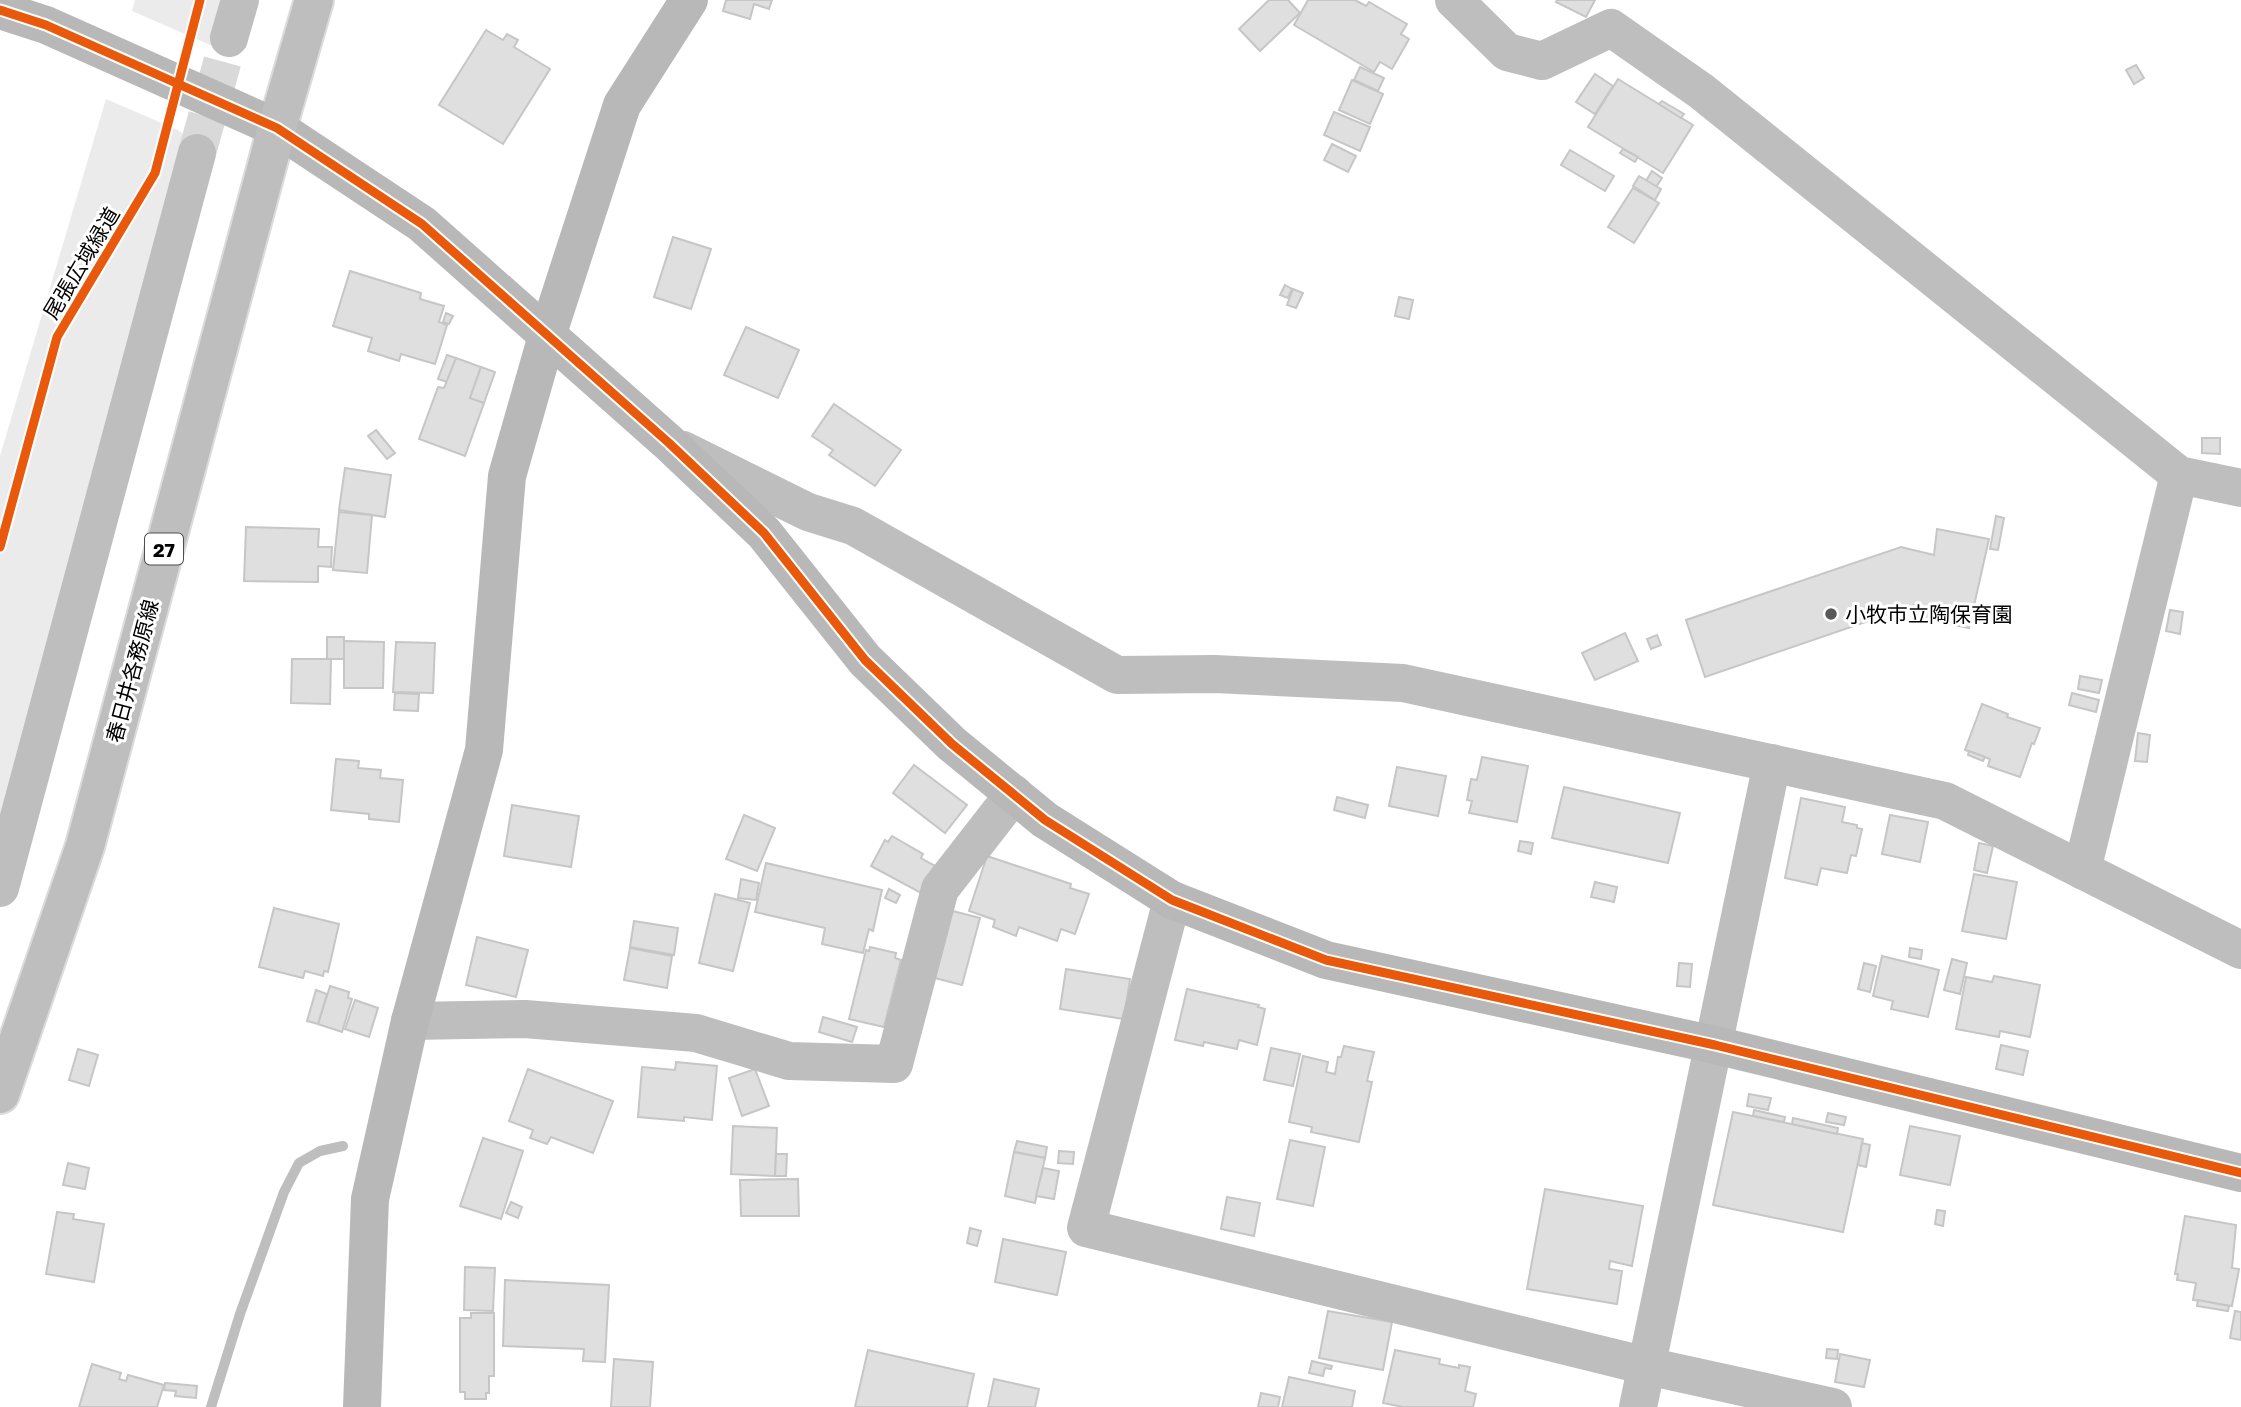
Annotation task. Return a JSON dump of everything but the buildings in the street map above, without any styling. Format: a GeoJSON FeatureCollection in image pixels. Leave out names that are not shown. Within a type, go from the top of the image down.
{"type":"FeatureCollection","features":[{"type":"Feature","properties":{"kind":"street"},"geometry":{"type":"LineString","coordinates":[[229,38],[240,0]]}},
{"type":"Feature","properties":{"kind":"street","name":"春日井各務原線"},"geometry":{"type":"LineString","coordinates":[[0,1094],[85,846],[277,128],[314,0]]}},
{"type":"Feature","properties":{"kind":"street"},"geometry":{"type":"LineString","coordinates":[[362,1407],[370,1199],[410,1021],[484,750],[507,476],[548,336],[622,105],[689,0]]}},
{"type":"Feature","properties":{"kind":"street"},"geometry":{"type":"LineString","coordinates":[[1454,0],[1507,52],[1542,61],[1611,28],[1701,91],[2179,475],[2241,488]]}},
{"type":"Feature","properties":{"kind":"street"},"geometry":{"type":"LineString","coordinates":[[0,10],[46,25],[277,128],[422,225],[669,443],[764,533],[865,660],[952,744],[1045,820],[1172,900],[1326,960],[1715,1045],[2241,1173]]}},
{"type":"Feature","properties":{"kind":"street"},"geometry":{"type":"LineString","coordinates":[[0,888],[197,153]]}},
{"type":"Feature","properties":{"kind":"street"},"geometry":{"type":"LineString","coordinates":[[669,443],[808,512],[853,526],[1117,676],[1215,674],[1403,684],[1945,801],[2241,950]]}},
{"type":"Feature","properties":{"kind":"street"},"geometry":{"type":"LineString","coordinates":[[2082,870],[2179,475]]}},
{"type":"Feature","properties":{"kind":"street"},"geometry":{"type":"LineString","coordinates":[[1638,1407],[1772,763]]}},
{"type":"Feature","properties":{"kind":"street"},"geometry":{"type":"LineString","coordinates":[[410,1021],[525,1019],[696,1033],[789,1061],[894,1064],[940,889],[1014,794]]}},
{"type":"Feature","properties":{"kind":"street"},"geometry":{"type":"LineString","coordinates":[[1172,900],[1087,1228],[1647,1366],[1833,1407]]}},
{"type":"Feature","properties":{"kind":"shaded area"},"geometry":{"type":"Polygon","coordinates":[[[135,0],[230,0],[217,48],[132,11],[135,0]]]}},
{"type":"Feature","properties":{"kind":"shaded area"},"geometry":{"type":"Polygon","coordinates":[[[106,99],[178,130],[190,140],[0,862],[0,456],[106,99]]]}},
{"type":"Feature","properties":{"kind":"waterway"},"geometry":{"type":"LineString","coordinates":[[211,1407],[240,1314],[284,1192],[299,1163],[320,1151],[343,1146]]}},
{"type":"Feature","properties":{"kind":"tunnel"},"geometry":{"type":"LineString","coordinates":[[197,153],[229,38]]}},
{"type":"Feature","properties":{"kind":"cycle path","name":"尾張広域緑道"},"geometry":{"type":"LineString","coordinates":[[0,547],[57,337],[155,173],[200,0]]}},
{"type":"Feature","properties":{"kind":"cycle path"},"geometry":{"type":"LineString","coordinates":[[0,10],[46,25],[277,128],[422,224],[669,443],[764,533],[865,660],[952,744],[1045,820],[1172,900],[1326,960],[1715,1045],[2241,1173]]}},
{"type":"Feature","properties":{"kind":"place","name":"小牧市立陶保育園"},"geometry":{"type":"Point","coordinates":[1831,614]}}]}
